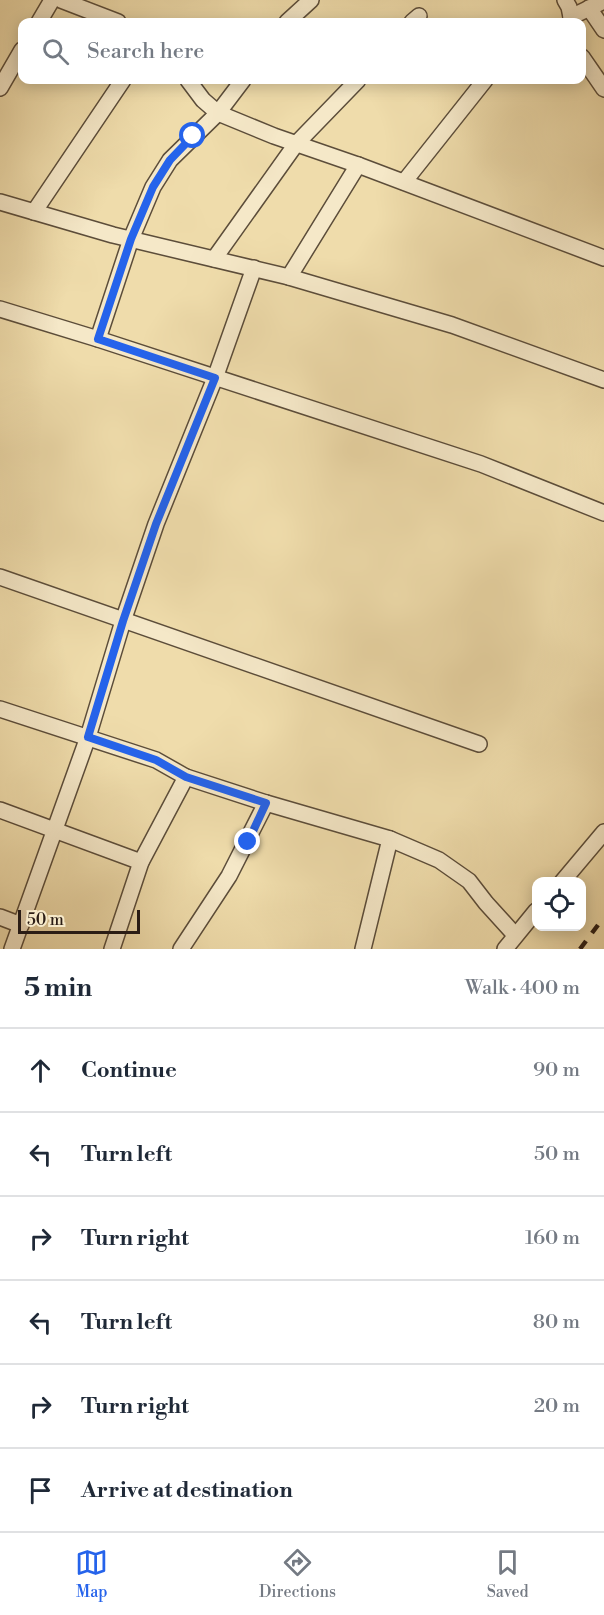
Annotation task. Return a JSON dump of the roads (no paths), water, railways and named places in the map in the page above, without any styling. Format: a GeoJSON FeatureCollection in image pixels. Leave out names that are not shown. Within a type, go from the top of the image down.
{"type":"FeatureCollection","features":[{"type":"Feature","properties":{"kind":"street"},"geometry":{"type":"LineString","coordinates":[[41,18],[52,0]]}},
{"type":"Feature","properties":{"kind":"street"},"geometry":{"type":"LineString","coordinates":[[61,0],[108,18]]}},
{"type":"Feature","properties":{"kind":"street"},"geometry":{"type":"LineString","coordinates":[[291,18],[311,0]]}},
{"type":"Feature","properties":{"kind":"street"},"geometry":{"type":"LineString","coordinates":[[565,0],[571,18]]}},
{"type":"Feature","properties":{"kind":"street"},"geometry":{"type":"LineString","coordinates":[[575,18],[604,1]]}},
{"type":"Feature","properties":{"kind":"street"},"geometry":{"type":"LineString","coordinates":[[589,8],[604,30]]}},
{"type":"Feature","properties":{"kind":"street"},"geometry":{"type":"LineString","coordinates":[[0,88],[18,57]]}},
{"type":"Feature","properties":{"kind":"street"},"geometry":{"type":"LineString","coordinates":[[586,63],[604,89]]}},
{"type":"Feature","properties":{"kind":"street"},"geometry":{"type":"LineString","coordinates":[[586,79],[604,89]]}},
{"type":"Feature","properties":{"kind":"street"},"geometry":{"type":"LineString","coordinates":[[34,212],[120,84]]}},
{"type":"Feature","properties":{"kind":"street"},"geometry":{"type":"LineString","coordinates":[[191,84],[203,100],[218,113],[604,258]]}},
{"type":"Feature","properties":{"kind":"street"},"geometry":{"type":"LineString","coordinates":[[98,339],[131,239],[153,187],[170,160],[218,113],[240,84]]}},
{"type":"Feature","properties":{"kind":"street"},"geometry":{"type":"LineString","coordinates":[[214,259],[297,144],[354,84]]}},
{"type":"Feature","properties":{"kind":"street"},"geometry":{"type":"LineString","coordinates":[[404,182],[481,84]]}},
{"type":"Feature","properties":{"kind":"street"},"geometry":{"type":"LineString","coordinates":[[289,277],[358,165]]}},
{"type":"Feature","properties":{"kind":"street"},"geometry":{"type":"LineString","coordinates":[[0,202],[131,239],[289,277],[452,325],[604,380]]}},
{"type":"Feature","properties":{"kind":"street"},"geometry":{"type":"LineString","coordinates":[[12,949],[88,737],[123,621],[156,524],[215,378],[254,268]]}},
{"type":"Feature","properties":{"kind":"street"},"geometry":{"type":"LineString","coordinates":[[0,309],[481,464],[604,513]]}},
{"type":"Feature","properties":{"kind":"street"},"geometry":{"type":"LineString","coordinates":[[0,577],[478,744]]}},
{"type":"Feature","properties":{"kind":"street"},"geometry":{"type":"LineString","coordinates":[[0,709],[156,760],[186,777],[390,839],[438,860],[470,881],[515,935]]}},
{"type":"Feature","properties":{"kind":"street"},"geometry":{"type":"LineString","coordinates":[[112,949],[141,862],[186,777]]}},
{"type":"Feature","properties":{"kind":"street"},"geometry":{"type":"LineString","coordinates":[[180,949],[229,876],[266,803]]}},
{"type":"Feature","properties":{"kind":"street"},"geometry":{"type":"LineString","coordinates":[[0,810],[141,862]]}},
{"type":"Feature","properties":{"kind":"street"},"geometry":{"type":"LineString","coordinates":[[566,877],[604,832]]}},
{"type":"Feature","properties":{"kind":"street"},"geometry":{"type":"LineString","coordinates":[[363,949],[390,839]]}},
{"type":"Feature","properties":{"kind":"street"},"geometry":{"type":"LineString","coordinates":[[505,949],[532,916]]}},
{"type":"Feature","properties":{"kind":"street"},"geometry":{"type":"LineString","coordinates":[[0,917],[21,925]]}},
{"type":"Feature","properties":{"kind":"railway"},"geometry":{"type":"LineString","coordinates":[[580,949],[604,917]]}}]}
